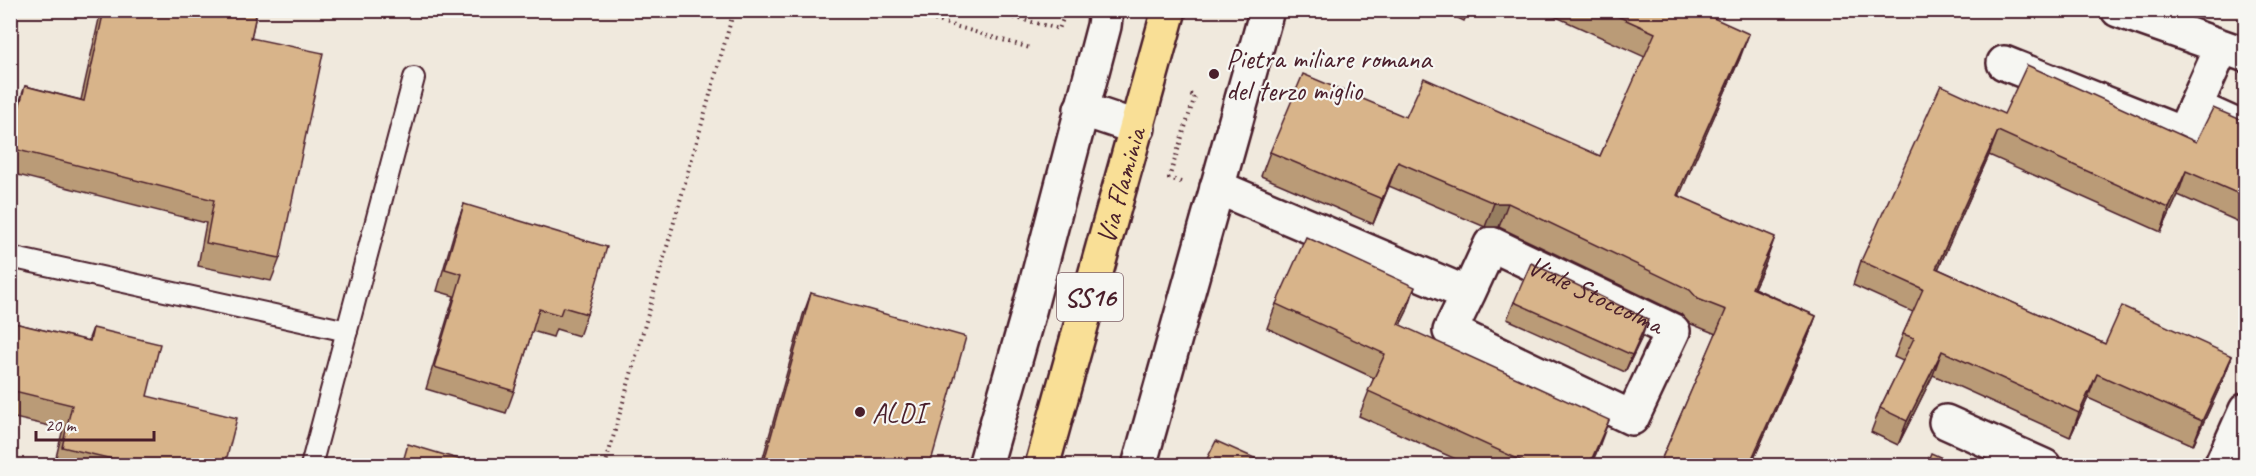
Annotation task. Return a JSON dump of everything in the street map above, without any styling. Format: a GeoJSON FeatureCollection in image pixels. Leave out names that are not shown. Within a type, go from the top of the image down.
{"type":"FeatureCollection","features":[{"type":"Feature","properties":{"kind":"main road","name":"Via Flaminia"},"geometry":{"type":"LineString","coordinates":[[1042,465],[1138,128],[1169,10]]}},
{"type":"Feature","properties":{"kind":"street"},"geometry":{"type":"LineString","coordinates":[[985,465],[1029,311],[1104,26],[1106,10]]}},
{"type":"Feature","properties":{"kind":"street"},"geometry":{"type":"LineString","coordinates":[[1139,465],[1267,10]]}},
{"type":"Feature","properties":{"kind":"street"},"geometry":{"type":"LineString","coordinates":[[2004,63],[2183,134],[2195,107],[2234,51],[2118,10]]}},
{"type":"Feature","properties":{"kind":"street"},"geometry":{"type":"LineString","coordinates":[[2195,107],[2246,130]]}},
{"type":"Feature","properties":{"kind":"street"},"geometry":{"type":"LineString","coordinates":[[1081,109],[1138,128]]}},
{"type":"Feature","properties":{"kind":"street"},"geometry":{"type":"LineString","coordinates":[[1217,188],[1468,294]]}},
{"type":"Feature","properties":{"kind":"street","name":"Viale Stoccolma"},"geometry":{"type":"LineString","coordinates":[[1491,244],[1673,331],[1632,418],[1450,331],[1468,294],[1491,244]]}},
{"type":"Feature","properties":{"kind":"street"},"geometry":{"type":"LineString","coordinates":[[2220,465],[2246,410]]}},
{"type":"Feature","properties":{"kind":"street"},"geometry":{"type":"LineString","coordinates":[[1946,422],[2044,465]]}},
{"type":"Feature","properties":{"kind":"lane"},"geometry":{"type":"LineString","coordinates":[[311,465],[414,78]]}},
{"type":"Feature","properties":{"kind":"lane"},"geometry":{"type":"LineString","coordinates":[[10,257],[347,331]]}},
{"type":"Feature","properties":{"kind":"path"},"geometry":{"type":"LineString","coordinates":[[604,465],[734,10]]}},
{"type":"Feature","properties":{"kind":"path"},"geometry":{"type":"LineString","coordinates":[[900,10],[1030,48]]}},
{"type":"Feature","properties":{"kind":"path"},"geometry":{"type":"LineString","coordinates":[[985,10],[1059,29],[1066,10]]}},
{"type":"Feature","properties":{"kind":"path"},"geometry":{"type":"LineString","coordinates":[[1189,94],[1195,96]]}},
{"type":"Feature","properties":{"kind":"building"},"geometry":{"type":"Polygon","coordinates":[[[104,10],[257,10],[251,38],[323,53],[280,258],[206,243],[214,200],[10,148],[25,86],[84,101],[104,10]]]}},
{"type":"Feature","properties":{"kind":"building"},"geometry":{"type":"Polygon","coordinates":[[[1604,10],[1696,10],[1749,34],[1677,195],[1775,237],[1752,288],[1816,316],[1749,465],[1659,465],[1726,310],[1698,299],[1690,290],[1508,203],[1494,203],[1398,162],[1382,199],[1270,152],[1303,74],[1406,117],[1424,78],[1600,156],[1655,33],[1604,10]]]}},
{"type":"Feature","properties":{"kind":"building"},"geometry":{"type":"Polygon","coordinates":[[[2027,65],[2196,142],[2213,108],[2246,122],[2246,197],[2186,171],[2169,208],[1998,131],[1936,268],[2105,344],[2122,306],[2232,356],[2202,421],[2097,374],[2079,413],[1942,351],[1907,421],[1880,408],[1914,338],[1903,334],[1923,289],[1861,261],[1941,85],[2004,114],[2027,65]]]}},
{"type":"Feature","properties":{"kind":"building"},"geometry":{"type":"Polygon","coordinates":[[[464,204],[607,247],[587,314],[563,307],[560,315],[539,309],[514,391],[434,367],[462,274],[445,269],[464,204]]]}},
{"type":"Feature","properties":{"kind":"building"},"geometry":{"type":"Polygon","coordinates":[[[1306,237],[1415,287],[1398,324],[1609,420],[1589,465],[1531,465],[1368,391],[1385,354],[1276,304],[1306,237]]]}},
{"type":"Feature","properties":{"kind":"building"},"geometry":{"type":"Polygon","coordinates":[[[1531,263],[1648,319],[1632,355],[1514,302],[1531,263]]]}},
{"type":"Feature","properties":{"kind":"building","name":"ALDI"},"geometry":{"type":"Polygon","coordinates":[[[811,293],[966,337],[930,465],[763,465],[811,293]]]}},
{"type":"Feature","properties":{"kind":"building"},"geometry":{"type":"Polygon","coordinates":[[[10,322],[90,341],[93,328],[160,344],[147,396],[237,418],[225,465],[137,465],[62,447],[72,405],[10,390],[10,322]]]}},
{"type":"Feature","properties":{"kind":"building"},"geometry":{"type":"Polygon","coordinates":[[[1216,441],[1270,465],[1204,465],[1216,441]]]}},
{"type":"Feature","properties":{"kind":"building"},"geometry":{"type":"Polygon","coordinates":[[[408,444],[478,465],[402,465],[408,444]]]}},
{"type":"Feature","properties":{"kind":"building"},"geometry":{"type":"Polygon","coordinates":[[[1931,453],[1958,465],[1926,465],[1931,453]]]}},
{"type":"Feature","properties":{"kind":"place","name":"Pietra miliare romana del terzo miglio"},"geometry":{"type":"Point","coordinates":[1214,74]}},
{"type":"Feature","properties":{"kind":"place","name":"ALDI"},"geometry":{"type":"Point","coordinates":[860,412]}}]}
